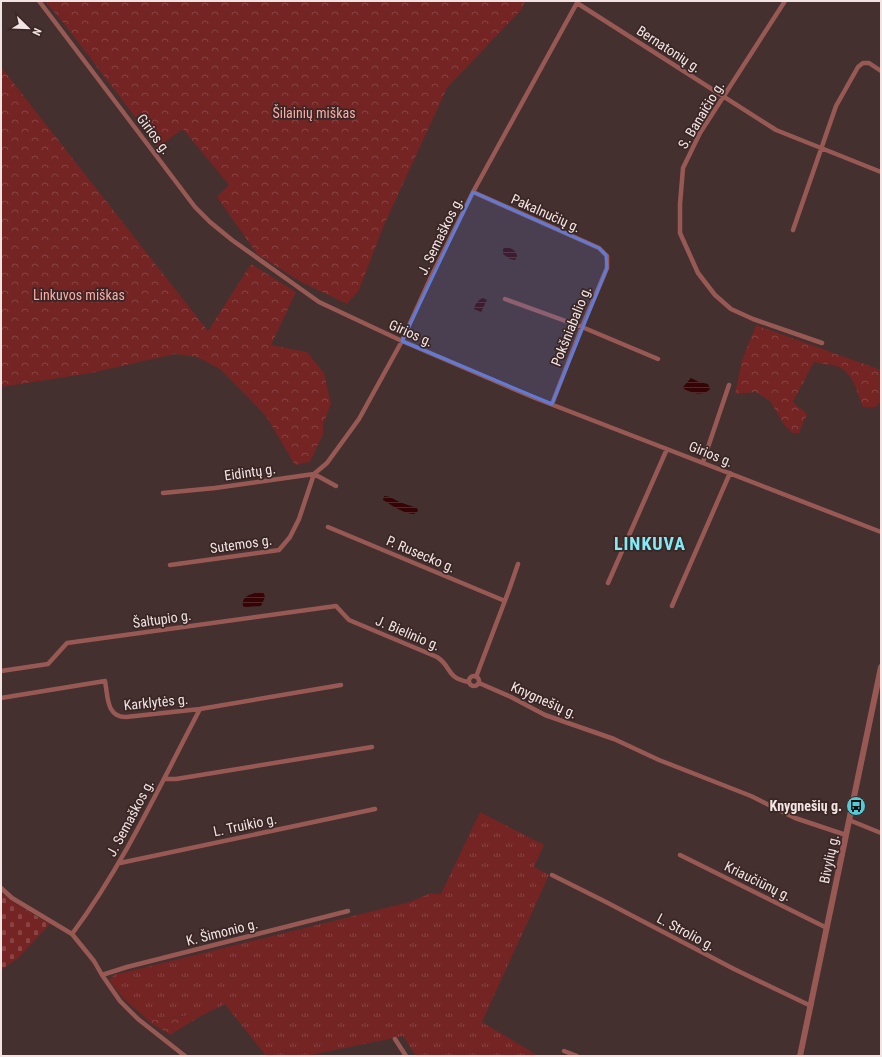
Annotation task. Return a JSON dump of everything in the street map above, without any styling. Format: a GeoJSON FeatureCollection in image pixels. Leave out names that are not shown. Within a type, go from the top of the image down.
{"type":"FeatureCollection","features":[{"type":"Feature","properties":{"kind":"street","name":"Girios g."},"geometry":{"type":"LineString","coordinates":[[39,1],[195,207],[210,222],[232,240],[319,302],[402,341],[535,398],[881,532]]}},
{"type":"Feature","properties":{"kind":"street","name":"S. Banaičio g."},"geometry":{"type":"LineString","coordinates":[[785,1],[724,98],[700,133],[683,168],[680,204],[680,233],[698,273],[715,295],[731,309],[753,319],[822,343]]}},
{"type":"Feature","properties":{"kind":"street","name":"J. Semaškos g."},"geometry":{"type":"LineString","coordinates":[[314,474],[327,463],[359,419],[402,341],[431,277],[473,192],[577,2]]}},
{"type":"Feature","properties":{"kind":"street","name":"Bernatonių g."},"geometry":{"type":"LineString","coordinates":[[577,2],[724,98],[776,130],[881,172]]}},
{"type":"Feature","properties":{"kind":"street"},"geometry":{"type":"LineString","coordinates":[[793,230],[836,106],[858,67],[863,63],[869,63],[881,70]]}},
{"type":"Feature","properties":{"kind":"street","name":"Pakalnučių g."},"geometry":{"type":"LineString","coordinates":[[473,192],[599,248],[607,256]]}},
{"type":"Feature","properties":{"kind":"street","name":"Pokšniabalio g."},"geometry":{"type":"LineString","coordinates":[[552,404],[607,268],[607,256]]}},
{"type":"Feature","properties":{"kind":"street"},"geometry":{"type":"LineString","coordinates":[[505,299],[582,327],[658,359]]}},
{"type":"Feature","properties":{"kind":"street"},"geometry":{"type":"LineString","coordinates":[[703,462],[729,385]]}},
{"type":"Feature","properties":{"kind":"street"},"geometry":{"type":"LineString","coordinates":[[608,583],[667,449]]}},
{"type":"Feature","properties":{"kind":"street"},"geometry":{"type":"LineString","coordinates":[[672,606],[730,473]]}},
{"type":"Feature","properties":{"kind":"street"},"geometry":{"type":"LineString","coordinates":[[314,474],[336,486]]}},
{"type":"Feature","properties":{"kind":"street","name":"Eidintų g."},"geometry":{"type":"LineString","coordinates":[[163,493],[215,488],[314,474]]}},
{"type":"Feature","properties":{"kind":"street","name":"Sutemos g."},"geometry":{"type":"LineString","coordinates":[[170,565],[279,550],[290,537],[300,519],[314,474]]}},
{"type":"Feature","properties":{"kind":"street","name":"P. Rusecko g."},"geometry":{"type":"LineString","coordinates":[[328,527],[505,601]]}},
{"type":"Feature","properties":{"kind":"street"},"geometry":{"type":"LineString","coordinates":[[476,676],[518,564]]}},
{"type":"Feature","properties":{"kind":"street","name":"Šaltupio g."},"geometry":{"type":"LineString","coordinates":[[1,671],[48,664],[67,642],[336,606]]}},
{"type":"Feature","properties":{"kind":"street","name":"J. Bielinio g."},"geometry":{"type":"LineString","coordinates":[[336,606],[349,620],[437,657],[442,660],[453,677],[469,682]]}},
{"type":"Feature","properties":{"kind":"street","name":"Bivylių g."},"geometry":{"type":"LineString","coordinates":[[800,1056],[881,667]]}},
{"type":"Feature","properties":{"kind":"street"},"geometry":{"type":"LineString","coordinates":[[469,682],[470,678],[476,676]]}},
{"type":"Feature","properties":{"kind":"street"},"geometry":{"type":"LineString","coordinates":[[476,676],[479,679],[479,683]]}},
{"type":"Feature","properties":{"kind":"street","name":"Karklytės g."},"geometry":{"type":"LineString","coordinates":[[1,698],[105,681],[109,706],[113,713],[119,717],[200,709],[341,685]]}},
{"type":"Feature","properties":{"kind":"street","name":"Knygnešių g."},"geometry":{"type":"LineString","coordinates":[[469,682],[473,686],[479,683],[511,697],[545,715],[614,739],[659,760],[748,794],[795,818],[846,836]]}},
{"type":"Feature","properties":{"kind":"street","name":"J. Semaškos g."},"geometry":{"type":"LineString","coordinates":[[72,934],[120,863],[200,709]]}},
{"type":"Feature","properties":{"kind":"street"},"geometry":{"type":"LineString","coordinates":[[164,779],[176,779],[372,747]]}},
{"type":"Feature","properties":{"kind":"street","name":"L. Truikio g."},"geometry":{"type":"LineString","coordinates":[[120,863],[375,809]]}},
{"type":"Feature","properties":{"kind":"street"},"geometry":{"type":"LineString","coordinates":[[849,820],[881,832]]}},
{"type":"Feature","properties":{"kind":"street","name":"Kriaučiūnų g."},"geometry":{"type":"LineString","coordinates":[[680,855],[827,928]]}},
{"type":"Feature","properties":{"kind":"street","name":"L. Strolio g."},"geometry":{"type":"LineString","coordinates":[[552,875],[734,969],[810,1006]]}},
{"type":"Feature","properties":{"kind":"street"},"geometry":{"type":"LineString","coordinates":[[1,888],[12,898],[72,934],[94,962],[120,1001],[149,1028],[185,1056]]}},
{"type":"Feature","properties":{"kind":"street","name":"K. Šimonio g."},"geometry":{"type":"LineString","coordinates":[[102,976],[127,967],[348,911]]}},
{"type":"Feature","properties":{"kind":"street"},"geometry":{"type":"LineString","coordinates":[[395,1039],[406,1056]]}},
{"type":"Feature","properties":{"kind":"street"},"geometry":{"type":"LineString","coordinates":[[564,1051],[577,1056]]}},
{"type":"Feature","properties":{"kind":"highlighted area"},"geometry":{"type":"Polygon","coordinates":[[[473,192],[599,248],[606,255],[607,268],[552,404],[402,341],[473,192]]]}},
{"type":"Feature","properties":{"kind":"green space","name":"Šilainių miškas"},"geometry":{"type":"Polygon","coordinates":[[[45,1],[525,1],[521,10],[447,88],[384,225],[359,290],[347,304],[301,282],[257,254],[217,197],[229,185],[183,129],[158,147],[62,21],[45,1]]]}},
{"type":"Feature","properties":{"kind":"green space","name":"Linkuvos miškas"},"geometry":{"type":"Polygon","coordinates":[[[1,67],[208,331],[251,264],[296,292],[271,345],[307,352],[324,373],[331,404],[323,424],[323,434],[310,462],[295,465],[266,416],[220,369],[197,357],[175,354],[91,373],[1,387],[1,67]]]}},
{"type":"Feature","properties":{"kind":"green space"},"geometry":{"type":"Polygon","coordinates":[[[756,325],[881,370],[881,401],[876,407],[863,407],[854,384],[844,370],[836,366],[814,362],[793,402],[807,414],[799,433],[793,433],[785,426],[770,401],[756,392],[735,394],[742,360],[756,325]]]}},
{"type":"Feature","properties":{"kind":"green space"},"geometry":{"type":"Polygon","coordinates":[[[480,812],[544,845],[534,867],[549,875],[482,1022],[537,1055],[536,1056],[416,1056],[403,1036],[306,1056],[266,1056],[225,1004],[199,1017],[193,1012],[185,1016],[152,1020],[151,1023],[123,998],[109,980],[114,975],[410,902],[431,893],[441,894],[480,812]]]}},
{"type":"Feature","properties":{"kind":"green space"},"geometry":{"type":"Polygon","coordinates":[[[1,892],[13,902],[50,924],[17,959],[1,970],[1,892]]]}},
{"type":"Feature","properties":{"kind":"green space"},"geometry":{"type":"Polygon","coordinates":[[[193,1012],[199,1017],[170,1035],[151,1023],[152,1020],[185,1016],[193,1012]]]}},
{"type":"Feature","properties":{"kind":"shaded area"},"geometry":{"type":"Polygon","coordinates":[[[506,247],[515,251],[517,257],[515,260],[510,259],[503,254],[503,249],[506,247]]]}},
{"type":"Feature","properties":{"kind":"shaded area"},"geometry":{"type":"Polygon","coordinates":[[[483,298],[487,300],[481,312],[474,309],[477,302],[483,298]]]}},
{"type":"Feature","properties":{"kind":"shaded area"},"geometry":{"type":"Polygon","coordinates":[[[691,378],[708,384],[710,389],[701,394],[684,389],[683,387],[691,378]]]}},
{"type":"Feature","properties":{"kind":"shaded area"},"geometry":{"type":"Polygon","coordinates":[[[384,496],[417,508],[418,511],[414,514],[410,514],[402,511],[383,500],[384,496]]]}},
{"type":"Feature","properties":{"kind":"shaded area"},"geometry":{"type":"Polygon","coordinates":[[[259,592],[263,592],[265,597],[261,606],[243,606],[245,598],[259,592]]]}},
{"type":"Feature","properties":{"kind":"place","name":"Knygnešių g."},"geometry":{"type":"Point","coordinates":[856,806]}},
{"type":"Feature","properties":{"kind":"district","name":"LINKUVA"},"geometry":{"type":"Point","coordinates":[650,544]}}]}
